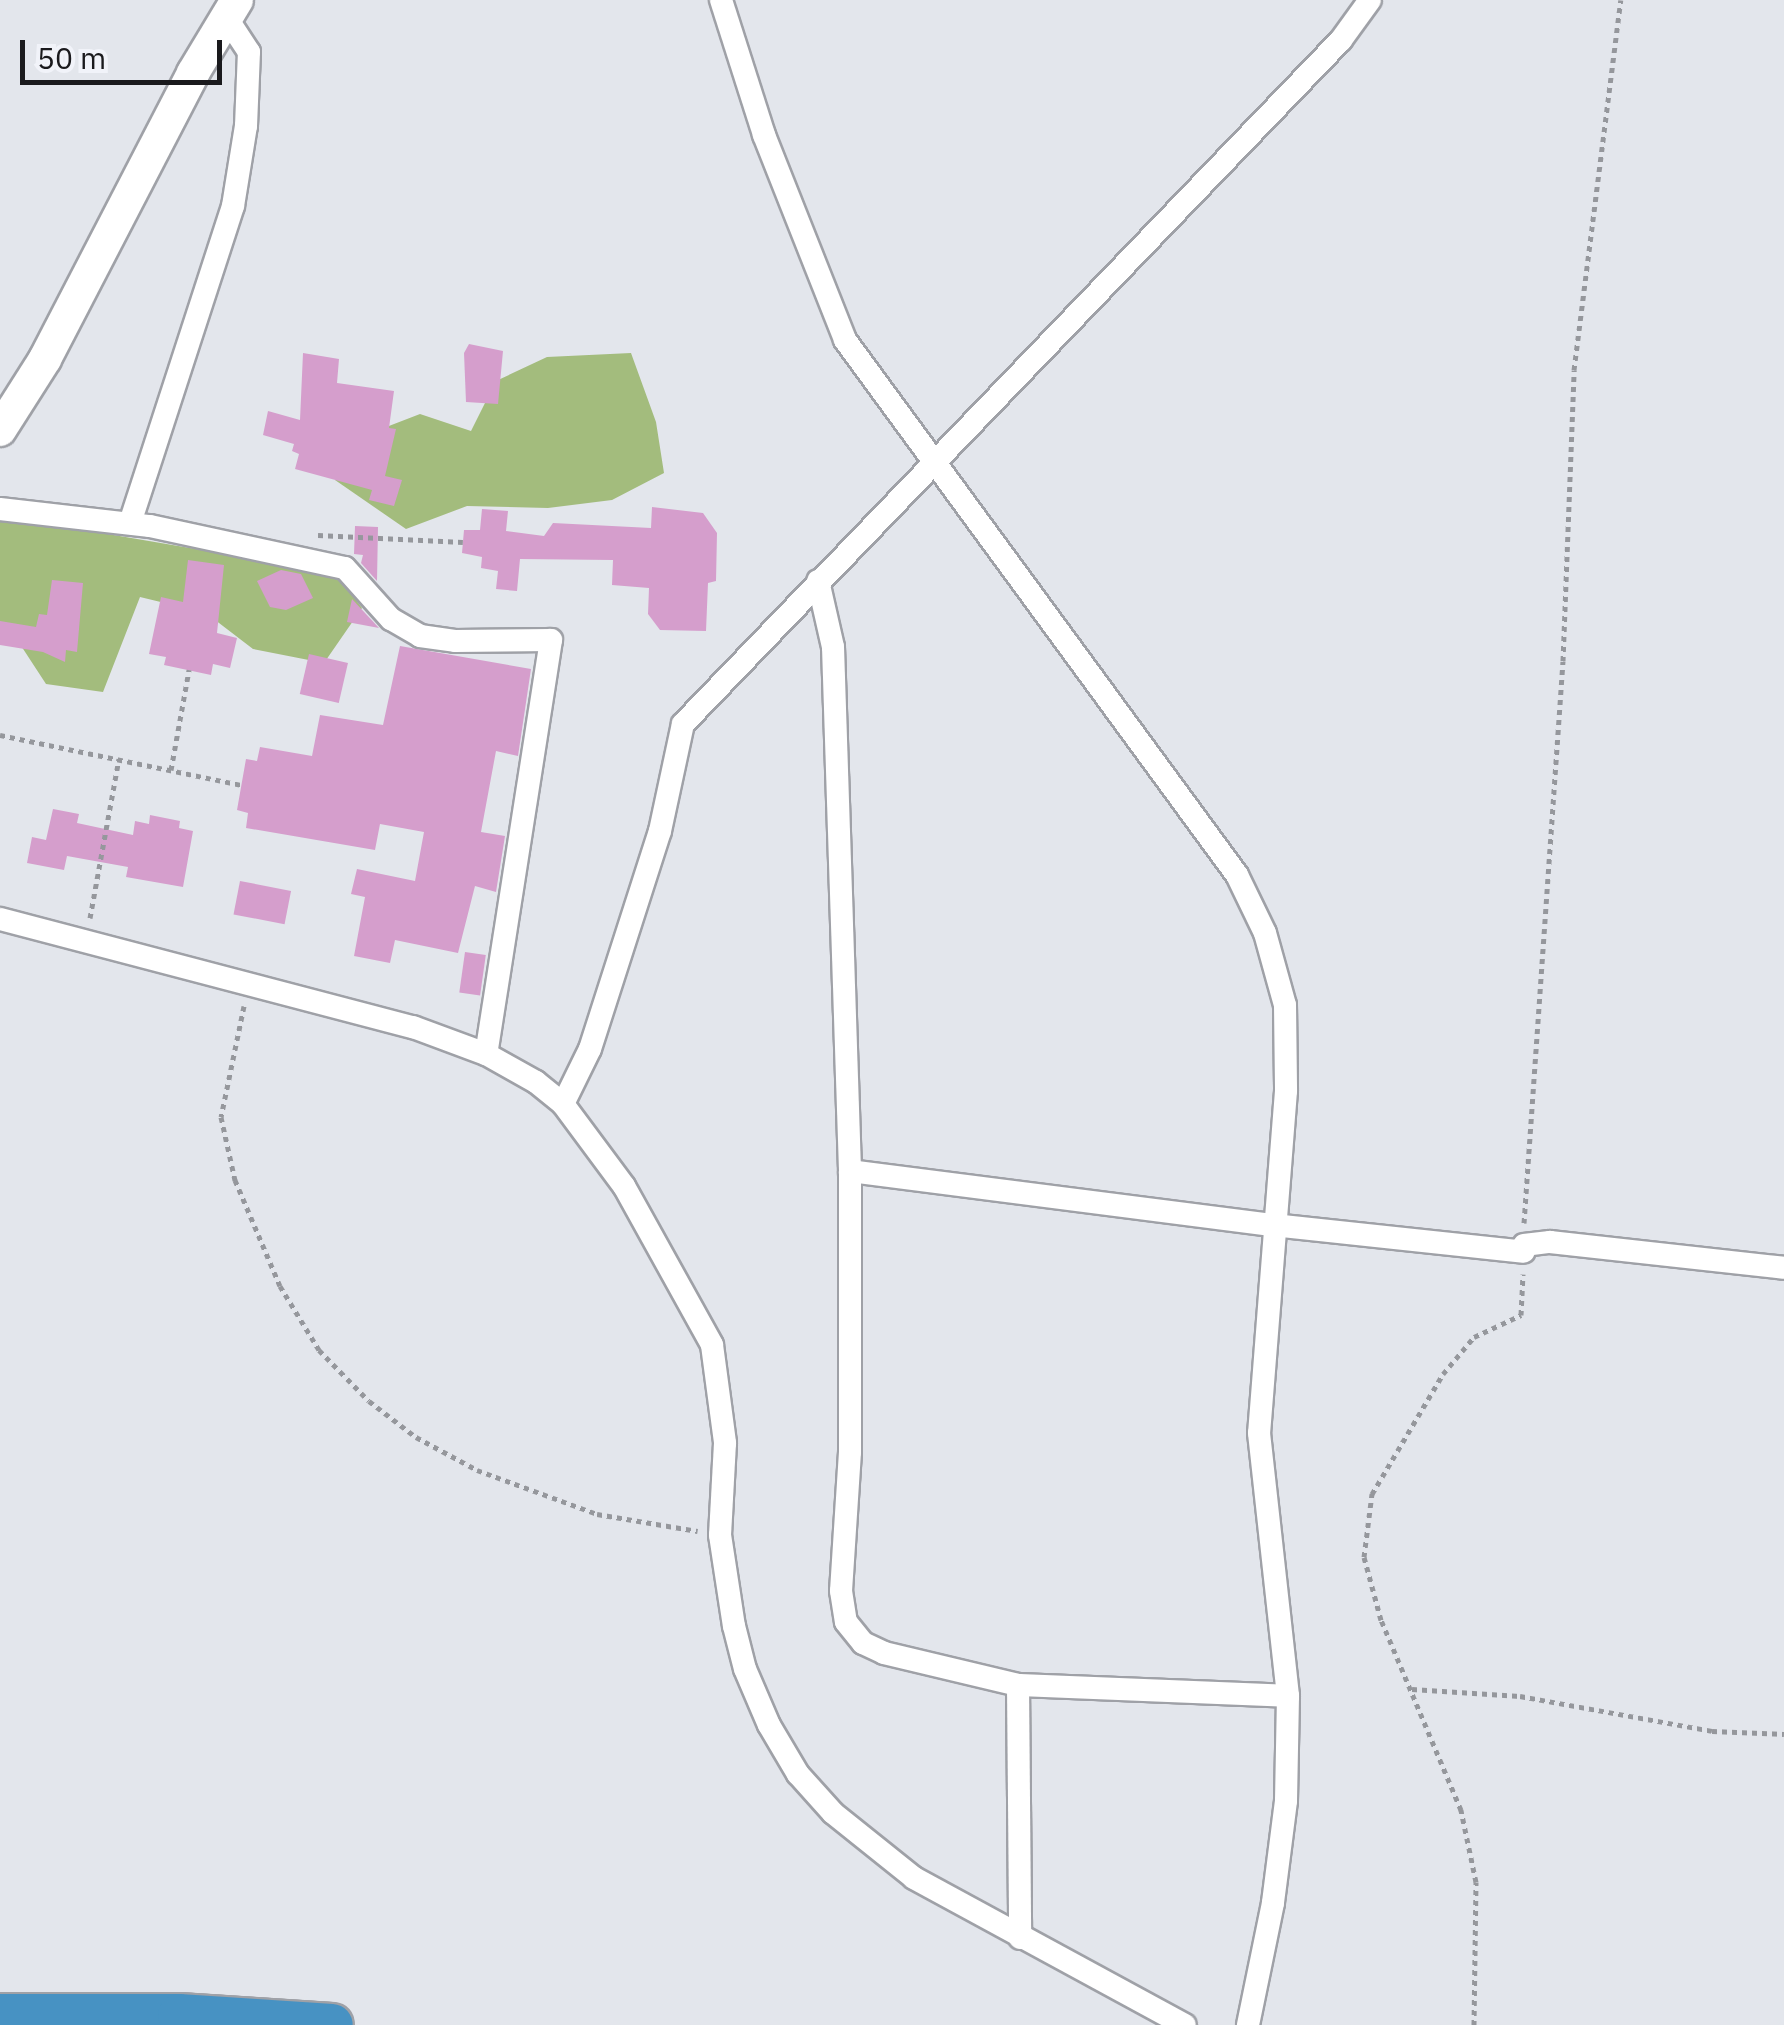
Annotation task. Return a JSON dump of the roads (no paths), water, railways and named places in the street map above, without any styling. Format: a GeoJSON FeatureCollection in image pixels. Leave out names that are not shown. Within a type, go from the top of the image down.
{"type":"FeatureCollection","features":[{"type":"Feature","properties":{"kind":"highway"},"geometry":{"type":"LineString","coordinates":[[11,2015],[178,2015],[332,2025]]}},
{"type":"Feature","properties":{"kind":"street"},"geometry":{"type":"LineString","coordinates":[[721,0],[764,135],[845,340],[1238,875],[1265,933],[1285,1005],[1286,1091],[1259,1433],[1288,1696],[1286,1801],[1273,1903],[1248,2025]]}},
{"type":"Feature","properties":{"kind":"street"},"geometry":{"type":"LineString","coordinates":[[563,1104],[590,1049],[660,831],[683,724],[1341,40],[1370,0]]}},
{"type":"Feature","properties":{"kind":"street"},"geometry":{"type":"LineString","coordinates":[[0,430],[45,359],[231,8]]}},
{"type":"Feature","properties":{"kind":"street"},"geometry":{"type":"LineString","coordinates":[[130,523],[232,206],[246,126],[249,52],[231,8]]}},
{"type":"Feature","properties":{"kind":"street"},"geometry":{"type":"LineString","coordinates":[[0,509],[130,523],[344,568],[391,618],[420,636],[455,641],[551,640],[486,1054]]}},
{"type":"Feature","properties":{"kind":"street"},"geometry":{"type":"LineString","coordinates":[[818,582],[833,647],[850,1171],[850,1452],[842,1591],[846,1622],[863,1643],[884,1653],[1018,1685],[1288,1696]]}},
{"type":"Feature","properties":{"kind":"street"},"geometry":{"type":"LineString","coordinates":[[0,919],[413,1027],[486,1054],[563,1104],[624,1186],[712,1346],[725,1443],[720,1534],[744,1669],[769,1725],[798,1774],[833,1813],[914,1878],[1185,2025]]}},
{"type":"Feature","properties":{"kind":"street"},"geometry":{"type":"LineString","coordinates":[[850,1171],[1273,1226],[1524,1248],[1550,1242],[1784,1268]]}},
{"type":"Feature","properties":{"kind":"street"},"geometry":{"type":"LineString","coordinates":[[1018,1685],[1020,1938]]}}]}
